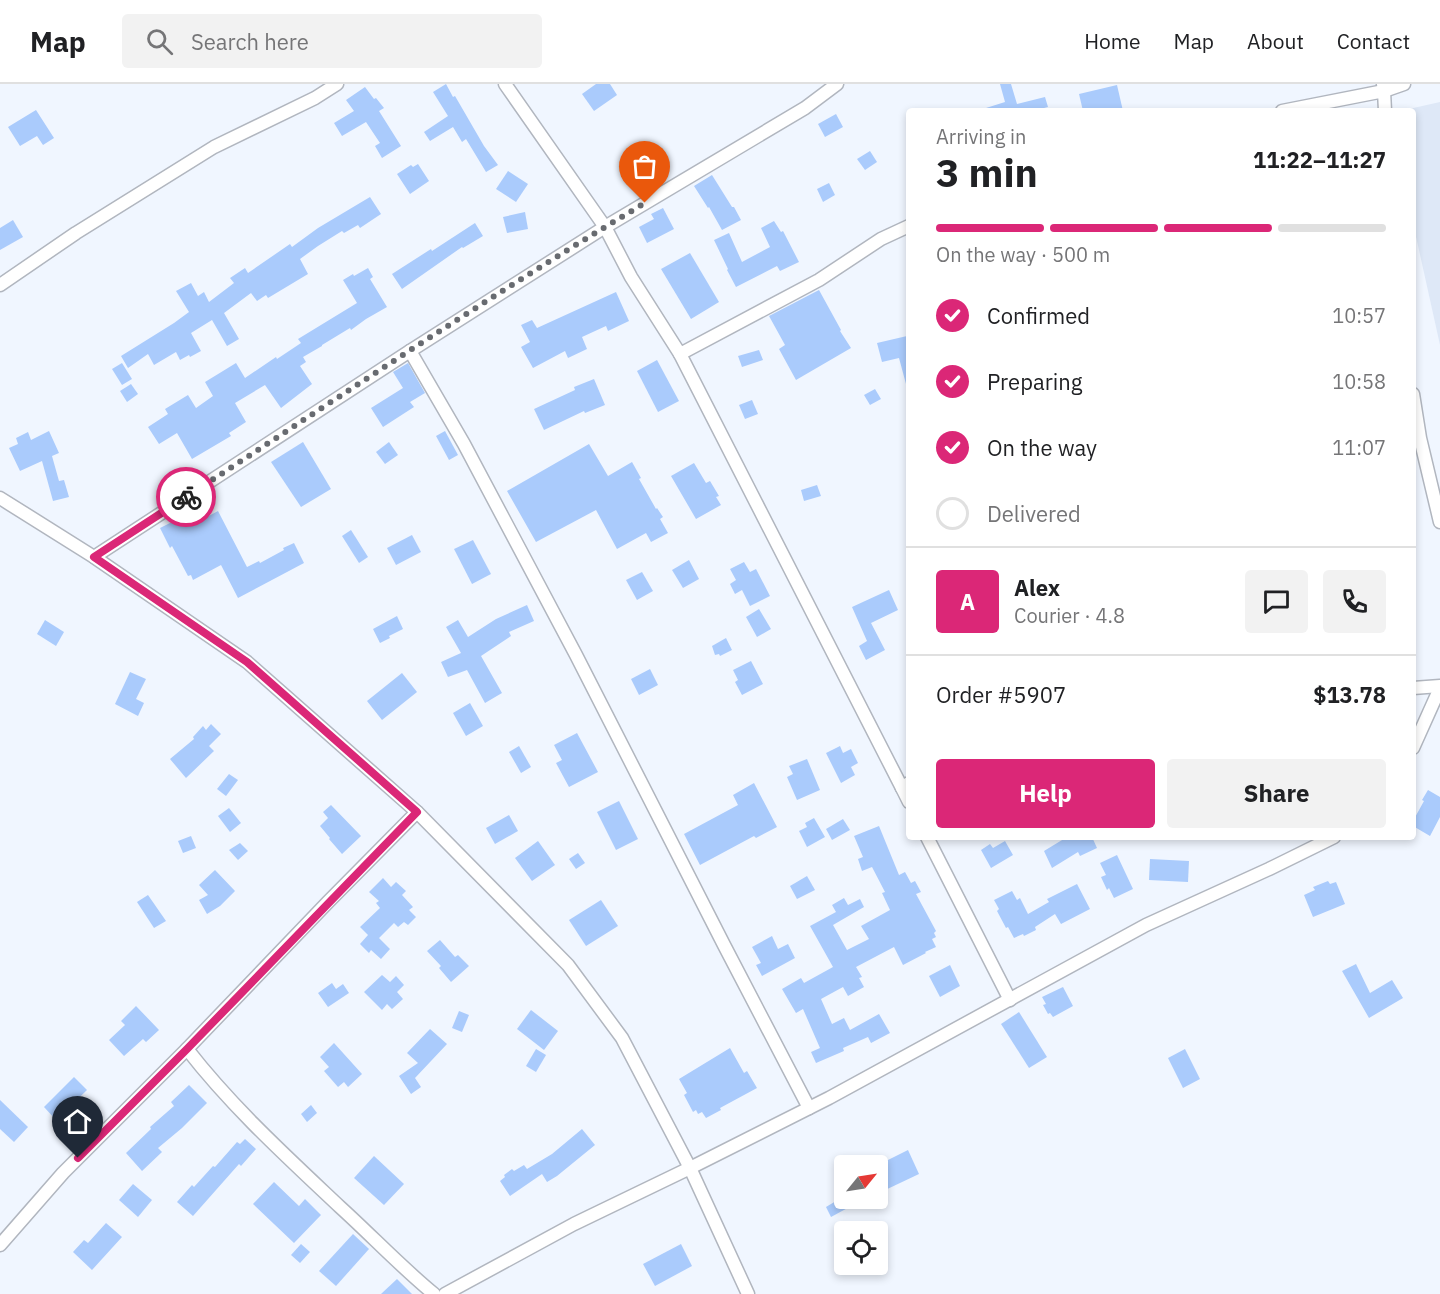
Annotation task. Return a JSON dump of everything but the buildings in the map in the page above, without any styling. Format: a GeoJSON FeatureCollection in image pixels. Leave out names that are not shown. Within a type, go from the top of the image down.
{"type":"FeatureCollection","features":[{"type":"Feature","properties":{"kind":"street"},"geometry":{"type":"LineString","coordinates":[[0,285],[76,233],[214,147],[315,98],[338,84]]}},
{"type":"Feature","properties":{"kind":"street"},"geometry":{"type":"LineString","coordinates":[[505,84],[605,227],[632,277],[680,354],[905,785]]}},
{"type":"Feature","properties":{"kind":"street"},"geometry":{"type":"LineString","coordinates":[[94,557],[410,351],[605,227],[805,108],[837,84]]}},
{"type":"Feature","properties":{"kind":"street"},"geometry":{"type":"LineString","coordinates":[[1295,108],[1404,84]]}},
{"type":"Feature","properties":{"kind":"street"},"geometry":{"type":"LineString","coordinates":[[1383,87],[1385,108]]}},
{"type":"Feature","properties":{"kind":"street"},"geometry":{"type":"LineString","coordinates":[[680,354],[819,279],[881,239],[906,227]]}},
{"type":"Feature","properties":{"kind":"street"},"geometry":{"type":"LineString","coordinates":[[410,351],[470,454],[809,1108]]}},
{"type":"Feature","properties":{"kind":"street"},"geometry":{"type":"LineString","coordinates":[[1416,438],[1440,522]]}},
{"type":"Feature","properties":{"kind":"street"},"geometry":{"type":"LineString","coordinates":[[0,498],[94,557],[247,662],[417,812],[568,965],[622,1038],[690,1168],[748,1294]]}},
{"type":"Feature","properties":{"kind":"street"},"geometry":{"type":"LineString","coordinates":[[1416,688],[1440,687],[1416,741]]}},
{"type":"Feature","properties":{"kind":"street"},"geometry":{"type":"LineString","coordinates":[[0,1245],[63,1173],[417,812]]}},
{"type":"Feature","properties":{"kind":"street"},"geometry":{"type":"LineString","coordinates":[[929,840],[1010,1000]]}},
{"type":"Feature","properties":{"kind":"street"},"geometry":{"type":"LineString","coordinates":[[445,1294],[574,1224],[809,1108],[1146,925],[1328,840]]}},
{"type":"Feature","properties":{"kind":"street"},"geometry":{"type":"LineString","coordinates":[[187,1049],[229,1100],[413,1277],[434,1294]]}},
{"type":"Feature","properties":{"kind":"shaded area"},"geometry":{"type":"Polygon","coordinates":[[[1440,102],[1440,345],[1416,237],[1416,108],[1413,108],[1440,102]]]}},
{"type":"Feature","properties":{"kind":"way so far"},"geometry":{"type":"LineString","coordinates":[[186,497],[410,351],[645,203]]}},
{"type":"Feature","properties":{"kind":"route"},"geometry":{"type":"LineString","coordinates":[[78,1158],[417,812],[247,662],[94,557],[186,497]]}}]}
